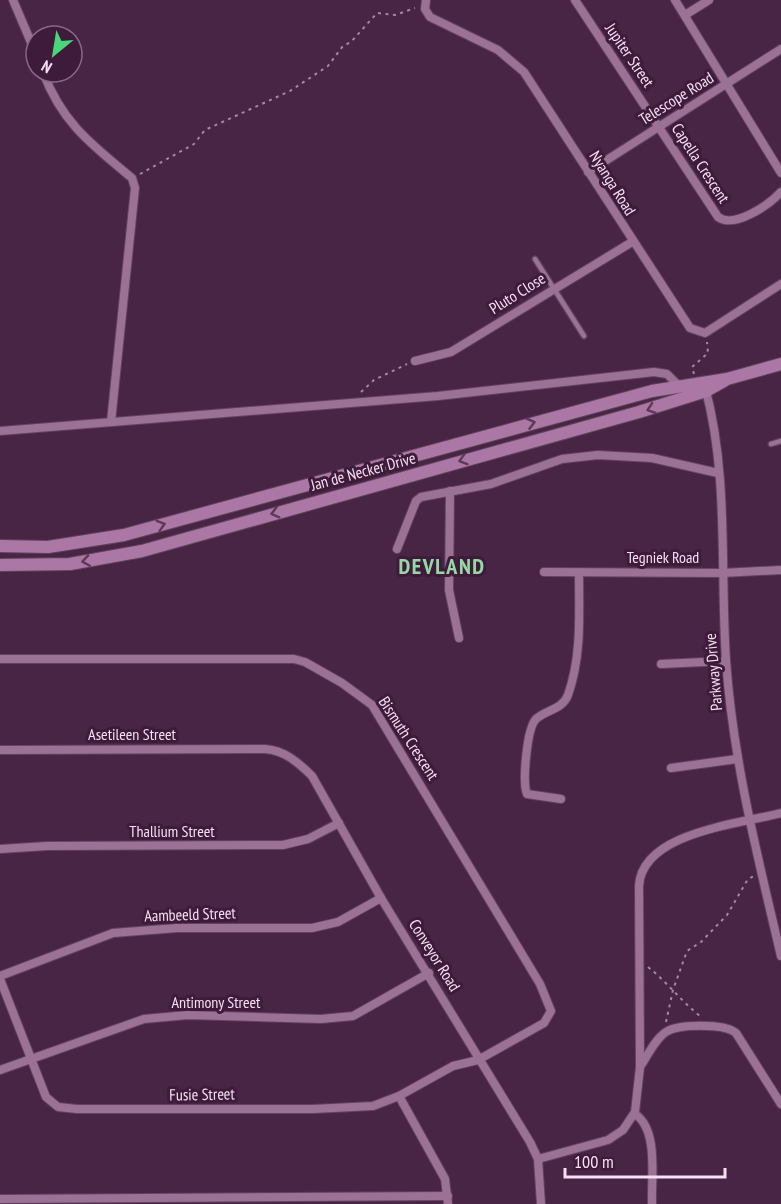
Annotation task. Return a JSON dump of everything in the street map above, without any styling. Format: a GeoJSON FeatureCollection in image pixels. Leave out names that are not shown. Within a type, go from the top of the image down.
{"type":"FeatureCollection","features":[{"type":"Feature","properties":{"kind":"main road","name":"Jan de Necker Drive"},"geometry":{"type":"LineString","coordinates":[[0,565],[70,564],[141,551],[639,412],[702,385],[781,364]]}},
{"type":"Feature","properties":{"kind":"main road","name":"Jan de Necker Drive"},"geometry":{"type":"LineString","coordinates":[[0,546],[48,547],[124,535],[454,443],[678,385],[702,385]]}},
{"type":"Feature","properties":{"kind":"street"},"geometry":{"type":"LineString","coordinates":[[13,0],[24,26]]}},
{"type":"Feature","properties":{"kind":"street","name":"Jupiter Street"},"geometry":{"type":"LineString","coordinates":[[575,0],[659,126]]}},
{"type":"Feature","properties":{"kind":"street"},"geometry":{"type":"LineString","coordinates":[[675,0],[781,173]]}},
{"type":"Feature","properties":{"kind":"street"},"geometry":{"type":"LineString","coordinates":[[685,15],[709,0]]}},
{"type":"Feature","properties":{"kind":"street","name":"Nyanga Road"},"geometry":{"type":"LineString","coordinates":[[425,2],[430,17],[498,50],[524,72],[632,242],[690,328],[705,333]]}},
{"type":"Feature","properties":{"kind":"street","name":"Telescope Road"},"geometry":{"type":"LineString","coordinates":[[588,172],[781,49]]}},
{"type":"Feature","properties":{"kind":"street"},"geometry":{"type":"LineString","coordinates":[[48,84],[82,138],[132,178],[135,188],[111,422]]}},
{"type":"Feature","properties":{"kind":"street","name":"Capella Crescent"},"geometry":{"type":"LineString","coordinates":[[659,126],[721,219],[737,220],[781,192]]}},
{"type":"Feature","properties":{"kind":"street","name":"Pluto Close"},"geometry":{"type":"LineString","coordinates":[[415,361],[452,352],[632,242]]}},
{"type":"Feature","properties":{"kind":"street"},"geometry":{"type":"LineString","coordinates":[[705,333],[781,284]]}},
{"type":"Feature","properties":{"kind":"street"},"geometry":{"type":"LineString","coordinates":[[0,431],[352,403],[654,372],[667,374],[678,385]]}},
{"type":"Feature","properties":{"kind":"street","name":"Parkway Drive"},"geometry":{"type":"LineString","coordinates":[[702,385],[711,410],[718,473],[726,661],[736,759],[781,956]]}},
{"type":"Feature","properties":{"kind":"street"},"geometry":{"type":"LineString","coordinates":[[397,549],[416,501],[421,497],[491,484],[562,459],[598,455],[652,458],[718,473]]}},
{"type":"Feature","properties":{"kind":"street"},"geometry":{"type":"LineString","coordinates":[[450,490],[449,590],[459,638]]}},
{"type":"Feature","properties":{"kind":"street","name":"Tegniek Road"},"geometry":{"type":"LineString","coordinates":[[544,572],[722,573],[781,570]]}},
{"type":"Feature","properties":{"kind":"street"},"geometry":{"type":"LineString","coordinates":[[561,799],[527,794],[529,730],[537,718],[563,704],[579,660],[579,573]]}},
{"type":"Feature","properties":{"kind":"street","name":"Bismuth Crescent"},"geometry":{"type":"LineString","coordinates":[[0,659],[294,659],[305,662],[364,697],[395,740],[551,1006],[544,1023],[478,1060]]}},
{"type":"Feature","properties":{"kind":"street"},"geometry":{"type":"LineString","coordinates":[[661,664],[726,661]]}},
{"type":"Feature","properties":{"kind":"street","name":"Conveyor Road"},"geometry":{"type":"LineString","coordinates":[[265,749],[290,758],[312,776],[478,1060],[511,1107],[538,1159],[541,1204]]}},
{"type":"Feature","properties":{"kind":"street","name":"Asetileen Street"},"geometry":{"type":"LineString","coordinates":[[0,750],[265,749]]}},
{"type":"Feature","properties":{"kind":"street"},"geometry":{"type":"LineString","coordinates":[[671,768],[736,759]]}},
{"type":"Feature","properties":{"kind":"street"},"geometry":{"type":"LineString","coordinates":[[538,1159],[608,1140],[623,1130],[634,1114],[640,1067],[639,879],[650,859],[675,840],[781,813]]}},
{"type":"Feature","properties":{"kind":"street","name":"Thallium Street"},"geometry":{"type":"LineString","coordinates":[[0,849],[283,844],[308,839],[339,823]]}},
{"type":"Feature","properties":{"kind":"street","name":"Aambeeld Street"},"geometry":{"type":"LineString","coordinates":[[0,978],[113,933],[177,928],[312,928],[338,922],[381,897]]}},
{"type":"Feature","properties":{"kind":"street","name":"Antimony Street"},"geometry":{"type":"LineString","coordinates":[[0,1070],[30,1057],[144,1018],[188,1015],[346,1018],[429,973]]}},
{"type":"Feature","properties":{"kind":"street","name":"Fusie Street"},"geometry":{"type":"LineString","coordinates":[[0,978],[46,1097],[53,1104],[63,1108],[313,1109],[374,1106],[399,1096],[453,1066],[478,1060]]}},
{"type":"Feature","properties":{"kind":"street"},"geometry":{"type":"LineString","coordinates":[[640,1067],[663,1034],[669,1030],[726,1027],[736,1033],[781,1104]]}},
{"type":"Feature","properties":{"kind":"street"},"geometry":{"type":"LineString","coordinates":[[0,1199],[448,1200],[446,1179],[399,1096]]}},
{"type":"Feature","properties":{"kind":"street"},"geometry":{"type":"LineString","coordinates":[[634,1114],[643,1122],[649,1136],[652,1204]]}},
{"type":"Feature","properties":{"kind":"lane"},"geometry":{"type":"LineString","coordinates":[[535,259],[584,336]]}},
{"type":"Feature","properties":{"kind":"lane"},"geometry":{"type":"LineString","coordinates":[[771,444],[781,441]]}},
{"type":"Feature","properties":{"kind":"path"},"geometry":{"type":"LineString","coordinates":[[132,178],[194,144],[205,130],[290,92],[328,66],[343,46],[351,42],[377,13],[395,15],[425,2]]}},
{"type":"Feature","properties":{"kind":"path"},"geometry":{"type":"LineString","coordinates":[[702,385],[692,367],[709,349],[705,333]]}},
{"type":"Feature","properties":{"kind":"path"},"geometry":{"type":"LineString","coordinates":[[352,403],[374,380],[415,361]]}},
{"type":"Feature","properties":{"kind":"path"},"geometry":{"type":"LineString","coordinates":[[663,1034],[673,990],[687,951],[713,932],[727,915],[748,879],[761,871]]}},
{"type":"Feature","properties":{"kind":"path"},"geometry":{"type":"LineString","coordinates":[[640,960],[673,990],[680,1000],[711,1026]]}},
{"type":"Feature","properties":{"kind":"district","name":"DEVLAND"},"geometry":{"type":"Point","coordinates":[442,566]}}]}
